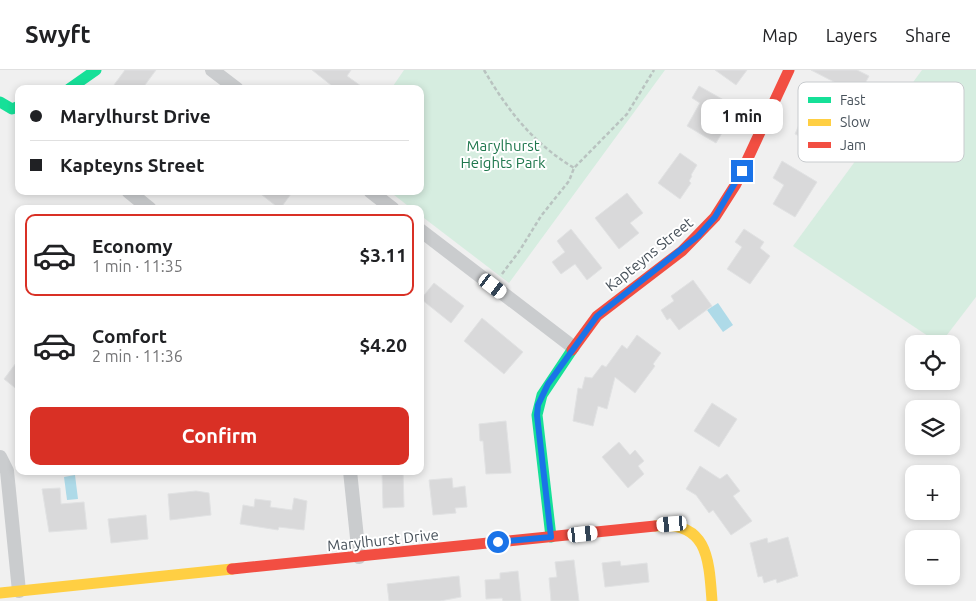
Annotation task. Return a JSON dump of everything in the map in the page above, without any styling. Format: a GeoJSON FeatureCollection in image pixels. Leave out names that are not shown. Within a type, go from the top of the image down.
{"type":"FeatureCollection","features":[{"type":"Feature","properties":{"kind":"street"},"geometry":{"type":"LineString","coordinates":[[75,85],[96,70]]}},
{"type":"Feature","properties":{"kind":"street"},"geometry":{"type":"LineString","coordinates":[[212,70],[232,85]]}},
{"type":"Feature","properties":{"kind":"street","name":"Kapteyns Street"},"geometry":{"type":"LineString","coordinates":[[551,537],[537,415],[538,405],[548,384],[597,316],[682,251],[715,217],[736,184],[789,70]]}},
{"type":"Feature","properties":{"kind":"street"},"geometry":{"type":"LineString","coordinates":[[133,195],[145,205]]}},
{"type":"Feature","properties":{"kind":"street"},"geometry":{"type":"LineString","coordinates":[[375,195],[388,205]]}},
{"type":"Feature","properties":{"kind":"street"},"geometry":{"type":"LineString","coordinates":[[424,233],[574,347]]}},
{"type":"Feature","properties":{"kind":"street"},"geometry":{"type":"LineString","coordinates":[[0,457],[7,472],[19,590]]}},
{"type":"Feature","properties":{"kind":"street"},"geometry":{"type":"LineString","coordinates":[[350,475],[359,557]]}},
{"type":"Feature","properties":{"kind":"street","name":"Marylhurst Drive"},"geometry":{"type":"LineString","coordinates":[[0,592],[672,524],[684,526],[694,533],[702,543],[707,554],[712,601]]}},
{"type":"Feature","properties":{"kind":"path"},"geometry":{"type":"LineString","coordinates":[[484,70],[519,123],[548,151],[574,168]]}},
{"type":"Feature","properties":{"kind":"path"},"geometry":{"type":"LineString","coordinates":[[502,274],[520,250],[541,216],[569,181],[574,168],[627,114],[654,70]]}},
{"type":"Feature","properties":{"kind":"green space","name":"Marylhurst Heights Park"},"geometry":{"type":"Polygon","coordinates":[[[404,70],[665,70],[509,283],[424,218],[424,205],[407,205],[394,195],[424,195],[424,85],[394,85],[404,70]]]}},
{"type":"Feature","properties":{"kind":"green space"},"geometry":{"type":"Polygon","coordinates":[[[922,70],[976,70],[976,297],[947,335],[926,335],[793,246],[855,162],[964,162],[964,82],[913,82],[922,70]]]}},
{"type":"Feature","properties":{"kind":"water"},"geometry":{"type":"Polygon","coordinates":[[[718,303],[733,325],[723,332],[707,310],[718,303]]]}},
{"type":"Feature","properties":{"kind":"water"},"geometry":{"type":"Polygon","coordinates":[[[75,475],[78,499],[67,500],[64,477],[75,475]]]}},
{"type":"Feature","properties":{"kind":"building"},"geometry":{"type":"Polygon","coordinates":[[[125,70],[156,70],[145,85],[114,85],[125,70]]]}},
{"type":"Feature","properties":{"kind":"building"},"geometry":{"type":"Polygon","coordinates":[[[312,70],[351,70],[347,76],[359,85],[331,85],[312,70]]]}},
{"type":"Feature","properties":{"kind":"building"},"geometry":{"type":"Polygon","coordinates":[[[715,70],[747,70],[736,85],[715,70]]]}},
{"type":"Feature","properties":{"kind":"building"},"geometry":{"type":"Polygon","coordinates":[[[811,70],[857,70],[869,76],[866,82],[834,82],[811,70]]]}},
{"type":"Feature","properties":{"kind":"building"},"geometry":{"type":"Polygon","coordinates":[[[699,86],[729,103],[718,121],[726,126],[716,143],[687,126],[700,103],[692,98],[699,86]]]}},
{"type":"Feature","properties":{"kind":"building"},"geometry":{"type":"Polygon","coordinates":[[[680,153],[697,165],[689,181],[691,183],[680,199],[658,183],[680,153]]]}},
{"type":"Feature","properties":{"kind":"building"},"geometry":{"type":"Polygon","coordinates":[[[782,161],[817,182],[795,217],[773,204],[784,185],[773,178],[782,161]]]}},
{"type":"Feature","properties":{"kind":"building"},"geometry":{"type":"Polygon","coordinates":[[[627,193],[643,213],[630,223],[639,233],[619,249],[595,218],[627,193]]]}},
{"type":"Feature","properties":{"kind":"building"},"geometry":{"type":"Polygon","coordinates":[[[262,195],[290,195],[283,205],[275,205],[262,195]]]}},
{"type":"Feature","properties":{"kind":"building"},"geometry":{"type":"Polygon","coordinates":[[[571,229],[602,268],[587,280],[575,264],[561,274],[552,262],[565,252],[557,241],[571,229]]]}},
{"type":"Feature","properties":{"kind":"building"},"geometry":{"type":"Polygon","coordinates":[[[744,229],[764,242],[760,248],[770,256],[750,284],[727,269],[742,247],[735,242],[744,229]]]}},
{"type":"Feature","properties":{"kind":"building"},"geometry":{"type":"Polygon","coordinates":[[[693,280],[712,306],[679,330],[670,318],[667,320],[661,310],[674,301],[671,296],[693,280]]]}},
{"type":"Feature","properties":{"kind":"building"},"geometry":{"type":"Polygon","coordinates":[[[434,283],[464,306],[451,323],[424,301],[424,295],[434,283]]]}},
{"type":"Feature","properties":{"kind":"building"},"geometry":{"type":"Polygon","coordinates":[[[482,318],[523,352],[504,374],[464,341],[482,318]]]}},
{"type":"Feature","properties":{"kind":"building"},"geometry":{"type":"Polygon","coordinates":[[[637,335],[661,353],[653,364],[655,366],[635,393],[615,377],[607,409],[598,406],[593,426],[573,421],[578,388],[582,389],[585,377],[592,378],[602,365],[606,367],[622,345],[627,349],[637,335]]]}},
{"type":"Feature","properties":{"kind":"building"},"geometry":{"type":"Polygon","coordinates":[[[15,364],[15,388],[4,379],[15,364]]]}},
{"type":"Feature","properties":{"kind":"building"},"geometry":{"type":"Polygon","coordinates":[[[712,403],[737,419],[719,447],[694,431],[712,403]]]}},
{"type":"Feature","properties":{"kind":"building"},"geometry":{"type":"Polygon","coordinates":[[[506,421],[511,473],[486,474],[483,441],[480,441],[479,424],[506,421]]]}},
{"type":"Feature","properties":{"kind":"building"},"geometry":{"type":"Polygon","coordinates":[[[619,442],[630,455],[635,450],[644,461],[638,466],[644,474],[628,488],[602,457],[619,442]]]}},
{"type":"Feature","properties":{"kind":"building"},"geometry":{"type":"Polygon","coordinates":[[[700,466],[720,479],[727,474],[740,491],[733,496],[752,521],[731,535],[713,510],[709,513],[696,495],[686,489],[700,466]]]}},
{"type":"Feature","properties":{"kind":"building"},"geometry":{"type":"Polygon","coordinates":[[[382,475],[403,475],[404,507],[383,508],[382,475]]]}},
{"type":"Feature","properties":{"kind":"building"},"geometry":{"type":"Polygon","coordinates":[[[452,478],[453,488],[465,486],[467,507],[455,508],[456,513],[433,515],[429,480],[452,478]]]}},
{"type":"Feature","properties":{"kind":"building"},"geometry":{"type":"Polygon","coordinates":[[[60,488],[61,504],[84,502],[87,529],[49,532],[42,489],[60,488]]]}},
{"type":"Feature","properties":{"kind":"building"},"geometry":{"type":"Polygon","coordinates":[[[196,491],[209,493],[211,515],[170,520],[168,494],[196,491]]]}},
{"type":"Feature","properties":{"kind":"building"},"geometry":{"type":"Polygon","coordinates":[[[294,498],[307,501],[304,530],[279,527],[278,530],[240,524],[243,505],[254,507],[255,499],[271,501],[270,507],[292,510],[294,498]]]}},
{"type":"Feature","properties":{"kind":"building"},"geometry":{"type":"Polygon","coordinates":[[[146,515],[148,539],[111,543],[108,519],[146,515]]]}},
{"type":"Feature","properties":{"kind":"building"},"geometry":{"type":"Polygon","coordinates":[[[788,537],[798,576],[777,583],[776,579],[764,583],[762,576],[758,577],[750,543],[767,538],[768,543],[788,537]]]}},
{"type":"Feature","properties":{"kind":"building"},"geometry":{"type":"Polygon","coordinates":[[[574,560],[579,601],[551,601],[549,578],[557,577],[555,562],[574,560]]]}},
{"type":"Feature","properties":{"kind":"building"},"geometry":{"type":"Polygon","coordinates":[[[620,561],[621,566],[647,563],[649,582],[605,587],[602,563],[620,561]]]}},
{"type":"Feature","properties":{"kind":"building"},"geometry":{"type":"Polygon","coordinates":[[[518,571],[521,601],[503,601],[502,598],[486,599],[485,580],[500,579],[500,573],[518,571]]]}},
{"type":"Feature","properties":{"kind":"building"},"geometry":{"type":"Polygon","coordinates":[[[459,576],[461,597],[440,601],[389,601],[387,584],[459,576]]]}},
{"type":"Feature","properties":{"kind":"traffic: fast"},"geometry":{"type":"LineString","coordinates":[[75,85],[96,70]]}},
{"type":"Feature","properties":{"kind":"traffic: fast"},"geometry":{"type":"LineString","coordinates":[[0,102],[12,109],[15,108]]}},
{"type":"Feature","properties":{"kind":"traffic: fast"},"geometry":{"type":"LineString","coordinates":[[551,537],[537,415],[542,395],[572,350]]}},
{"type":"Feature","properties":{"kind":"traffic: slow"},"geometry":{"type":"LineString","coordinates":[[655,526],[673,526],[686,529],[696,536],[707,558],[712,601]]}},
{"type":"Feature","properties":{"kind":"traffic: slow"},"geometry":{"type":"LineString","coordinates":[[0,593],[232,569]]}},
{"type":"Feature","properties":{"kind":"traffic: jam"},"geometry":{"type":"LineString","coordinates":[[572,350],[597,316],[682,251],[715,217],[736,184],[789,70]]}},
{"type":"Feature","properties":{"kind":"traffic: jam"},"geometry":{"type":"LineString","coordinates":[[232,569],[655,526]]}},
{"type":"Feature","properties":{"kind":"route"},"geometry":{"type":"LineString","coordinates":[[498,542],[551,537],[537,426],[538,405],[548,384],[597,316],[682,251],[698,236],[715,217],[742,171]]}}]}
